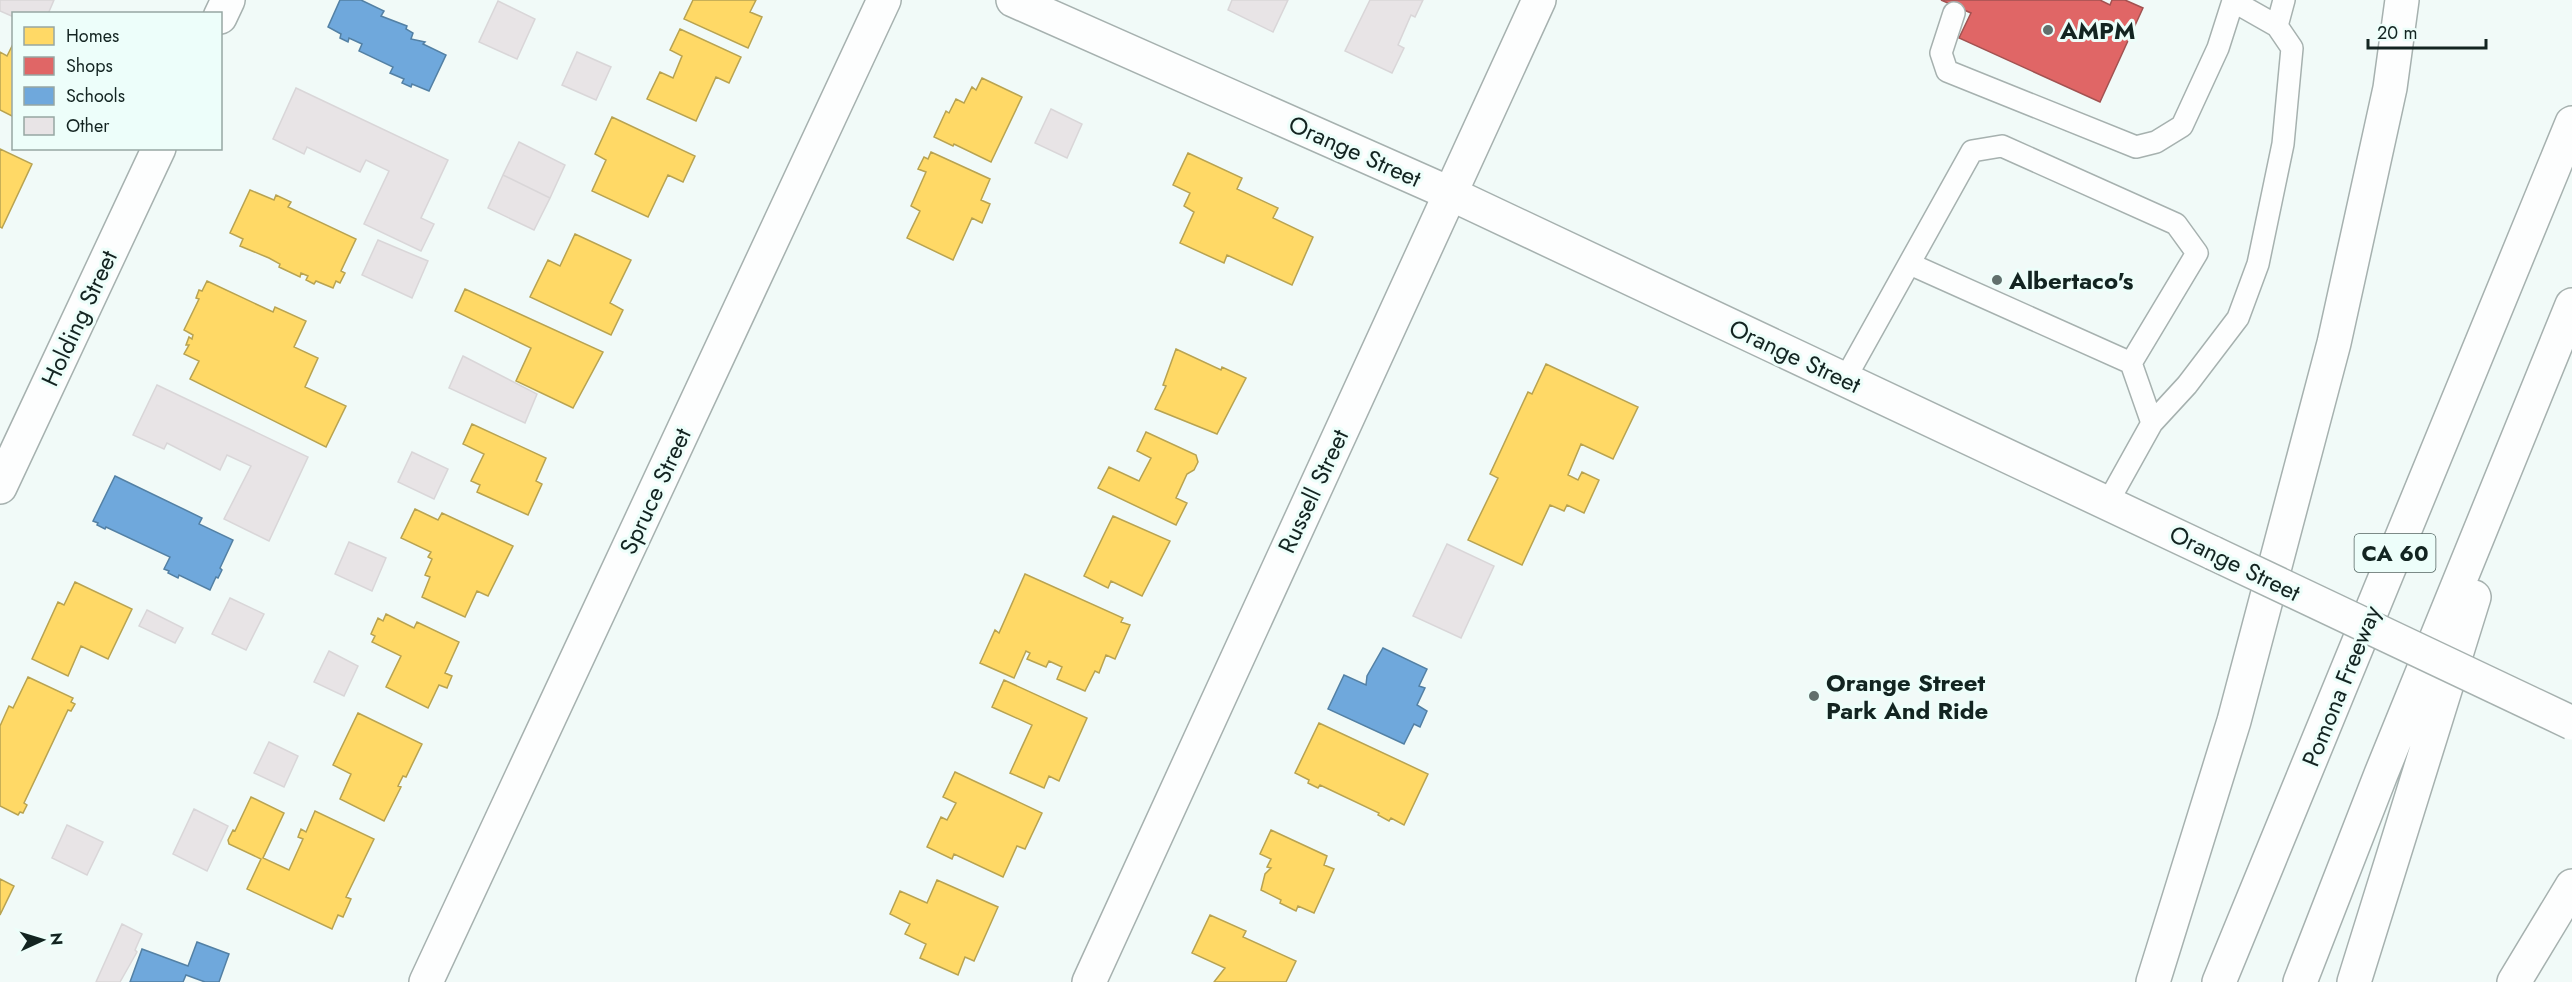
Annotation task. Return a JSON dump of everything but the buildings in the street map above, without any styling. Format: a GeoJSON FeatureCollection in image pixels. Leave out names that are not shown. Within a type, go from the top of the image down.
{"type":"FeatureCollection","features":[{"type":"Feature","properties":{"kind":"main road","name":"Spruce Street"},"geometry":{"type":"LineString","coordinates":[[426,982],[884,0]]}},
{"type":"Feature","properties":{"kind":"main road","name":"Orange Street"},"geometry":{"type":"LineString","coordinates":[[1013,0],[1449,193],[2108,502],[2572,723]]}},
{"type":"Feature","properties":{"kind":"main road","name":"Russell Street"},"geometry":{"type":"LineString","coordinates":[[1089,982],[1539,0]]}},
{"type":"Feature","properties":{"kind":"main road"},"geometry":{"type":"LineString","coordinates":[[2153,982],[2235,721],[2334,343],[2390,87],[2402,0]]}},
{"type":"Feature","properties":{"kind":"main road","name":"Pomona Freeway"},"geometry":{"type":"LineString","coordinates":[[2219,982],[2572,123]]}},
{"type":"Feature","properties":{"kind":"main road","name":"Holding Street"},"geometry":{"type":"LineString","coordinates":[[0,487],[158,150]]}},
{"type":"Feature","properties":{"kind":"main road","name":"CA 60"},"geometry":{"type":"LineString","coordinates":[[2300,982],[2572,305]]}},
{"type":"Feature","properties":{"kind":"main road"},"geometry":{"type":"LineString","coordinates":[[2354,982],[2547,366]]}},
{"type":"Feature","properties":{"kind":"main road"},"geometry":{"type":"LineString","coordinates":[[2514,982],[2572,886]]}},
{"type":"Feature","properties":{"kind":"lane"},"geometry":{"type":"LineString","coordinates":[[2277,27],[2284,0]]}},
{"type":"Feature","properties":{"kind":"lane"},"geometry":{"type":"LineString","coordinates":[[1954,14],[1941,53],[1947,71],[2136,147],[2156,142],[2182,126],[2218,48],[2232,1],[2277,27],[2292,48],[2283,144],[2258,264],[2238,318],[2187,385],[2152,423],[2108,502]]}},
{"type":"Feature","properties":{"kind":"lane"},"geometry":{"type":"LineString","coordinates":[[1845,380],[1972,151],[2002,146],[2176,224],[2196,253],[2131,363]]}},
{"type":"Feature","properties":{"kind":"lane"},"geometry":{"type":"LineString","coordinates":[[1910,264],[2131,363],[2152,423]]}},
{"type":"Feature","properties":{"kind":"place","name":"AMPM"},"geometry":{"type":"Point","coordinates":[2048,30]}},
{"type":"Feature","properties":{"kind":"place","name":"Albertaco's"},"geometry":{"type":"Point","coordinates":[1997,280]}},
{"type":"Feature","properties":{"kind":"place","name":"Orange Street Park And Ride"},"geometry":{"type":"Point","coordinates":[1814,696]}}]}
